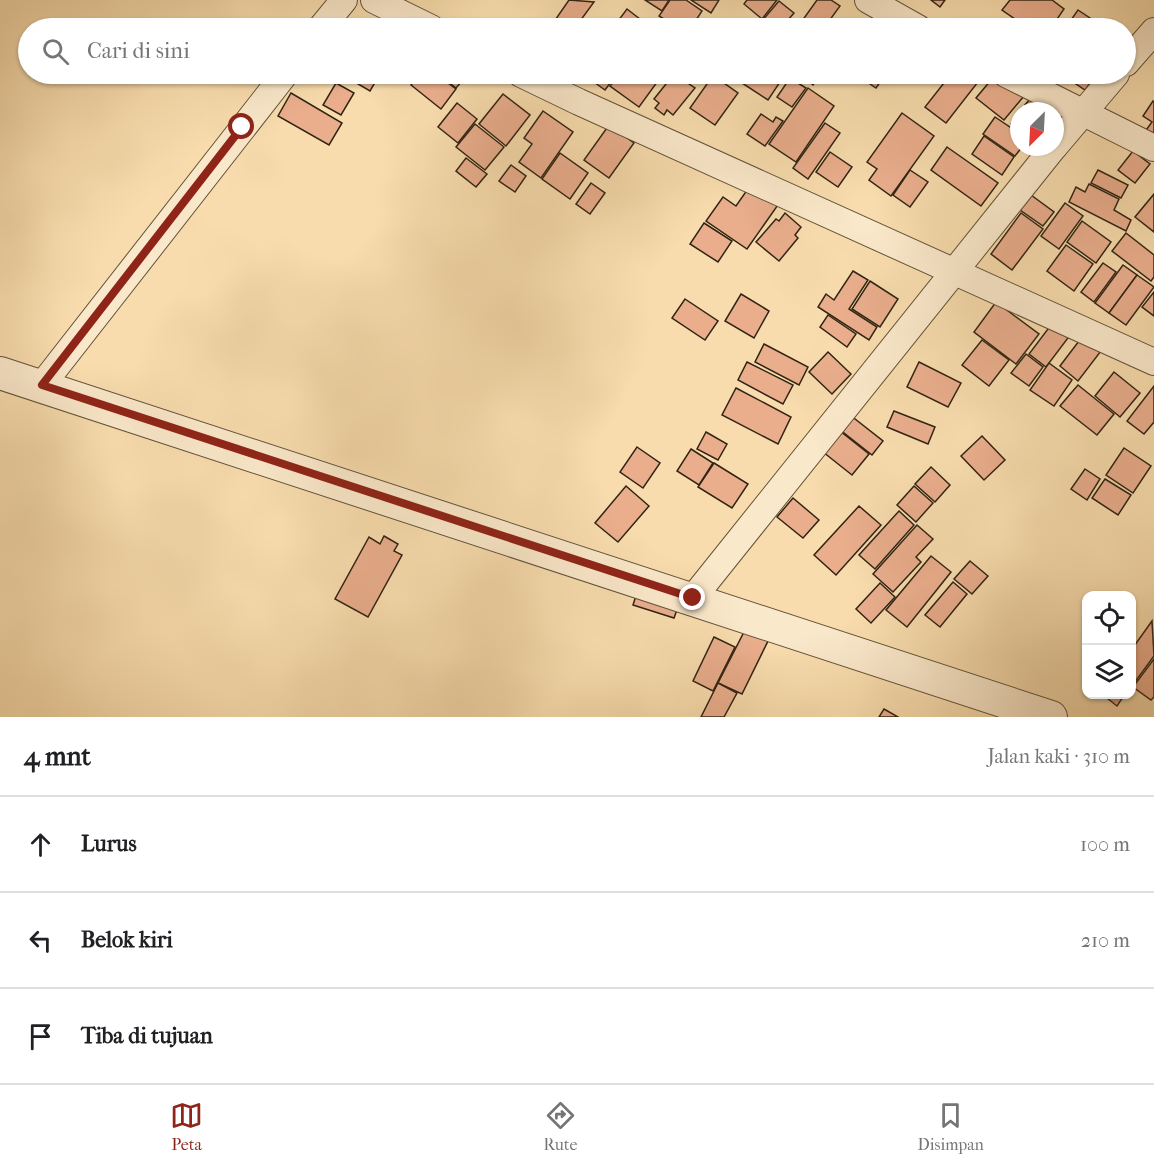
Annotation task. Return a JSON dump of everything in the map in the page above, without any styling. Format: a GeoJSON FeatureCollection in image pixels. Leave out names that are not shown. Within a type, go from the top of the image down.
{"type":"FeatureCollection","features":[{"type":"Feature","properties":{"kind":"street"},"geometry":{"type":"LineString","coordinates":[[329,18],[344,0]]}},
{"type":"Feature","properties":{"kind":"street"},"geometry":{"type":"LineString","coordinates":[[374,0],[411,18]]}},
{"type":"Feature","properties":{"kind":"street"},"geometry":{"type":"LineString","coordinates":[[868,0],[900,18]]}},
{"type":"Feature","properties":{"kind":"street"},"geometry":{"type":"LineString","coordinates":[[1136,51],[1154,32]]}},
{"type":"Feature","properties":{"kind":"street"},"geometry":{"type":"LineString","coordinates":[[42,385],[277,84]]}},
{"type":"Feature","properties":{"kind":"street"},"geometry":{"type":"LineString","coordinates":[[542,84],[1154,362]]}},
{"type":"Feature","properties":{"kind":"street"},"geometry":{"type":"LineString","coordinates":[[1027,84],[1154,148]]}},
{"type":"Feature","properties":{"kind":"street"},"geometry":{"type":"LineString","coordinates":[[1064,134],[1107,84]]}},
{"type":"Feature","properties":{"kind":"street"},"geometry":{"type":"LineString","coordinates":[[693,598],[956,272],[1046,156]]}},
{"type":"Feature","properties":{"kind":"street"},"geometry":{"type":"LineString","coordinates":[[0,373],[1051,717]]}},
{"type":"Feature","properties":{"kind":"building"},"geometry":{"type":"Polygon","coordinates":[[[569,0],[594,2],[582,18],[557,18],[569,0]]]}},
{"type":"Feature","properties":{"kind":"building"},"geometry":{"type":"Polygon","coordinates":[[[645,0],[669,0],[662,11],[645,0]]]}},
{"type":"Feature","properties":{"kind":"building"},"geometry":{"type":"Polygon","coordinates":[[[670,0],[686,0],[702,11],[697,18],[662,18],[659,16],[670,0]]]}},
{"type":"Feature","properties":{"kind":"building"},"geometry":{"type":"Polygon","coordinates":[[[691,0],[719,0],[711,13],[691,0]]]}},
{"type":"Feature","properties":{"kind":"building"},"geometry":{"type":"Polygon","coordinates":[[[747,0],[777,0],[763,18],[744,4],[747,0]]]}},
{"type":"Feature","properties":{"kind":"building"},"geometry":{"type":"Polygon","coordinates":[[[817,0],[831,0],[840,6],[831,18],[804,18],[817,0]]]}},
{"type":"Feature","properties":{"kind":"building"},"geometry":{"type":"Polygon","coordinates":[[[931,0],[945,0],[940,7],[931,0]]]}},
{"type":"Feature","properties":{"kind":"building"},"geometry":{"type":"Polygon","coordinates":[[[1010,0],[1052,0],[1064,9],[1058,18],[1014,18],[1002,10],[1010,0]]]}},
{"type":"Feature","properties":{"kind":"building"},"geometry":{"type":"Polygon","coordinates":[[[779,1],[794,13],[790,18],[765,18],[779,1]]]}},
{"type":"Feature","properties":{"kind":"building"},"geometry":{"type":"Polygon","coordinates":[[[627,9],[639,18],[620,18],[627,9]]]}},
{"type":"Feature","properties":{"kind":"building"},"geometry":{"type":"Polygon","coordinates":[[[1078,10],[1090,18],[1072,18],[1078,10]]]}},
{"type":"Feature","properties":{"kind":"building"},"geometry":{"type":"Polygon","coordinates":[[[875,13],[883,18],[871,18],[875,13]]]}},
{"type":"Feature","properties":{"kind":"building"},"geometry":{"type":"Polygon","coordinates":[[[335,84],[354,93],[341,115],[323,105],[335,84]]]}},
{"type":"Feature","properties":{"kind":"building"},"geometry":{"type":"Polygon","coordinates":[[[358,84],[374,84],[370,91],[358,84]]]}},
{"type":"Feature","properties":{"kind":"building"},"geometry":{"type":"Polygon","coordinates":[[[449,84],[456,89],[441,109],[411,85],[449,84]]]}},
{"type":"Feature","properties":{"kind":"building"},"geometry":{"type":"Polygon","coordinates":[[[597,84],[610,84],[605,90],[597,84]]]}},
{"type":"Feature","properties":{"kind":"building"},"geometry":{"type":"Polygon","coordinates":[[[612,84],[656,84],[639,107],[610,86],[612,84]]]}},
{"type":"Feature","properties":{"kind":"building"},"geometry":{"type":"Polygon","coordinates":[[[666,84],[689,84],[695,88],[673,115],[667,110],[664,115],[655,108],[659,103],[654,99],[666,84]]]}},
{"type":"Feature","properties":{"kind":"building"},"geometry":{"type":"Polygon","coordinates":[[[707,84],[725,84],[738,93],[715,125],[690,108],[707,84]]]}},
{"type":"Feature","properties":{"kind":"building"},"geometry":{"type":"Polygon","coordinates":[[[744,84],[779,84],[768,100],[744,84]]]}},
{"type":"Feature","properties":{"kind":"building"},"geometry":{"type":"Polygon","coordinates":[[[786,84],[800,84],[806,88],[792,107],[777,97],[786,84]]]}},
{"type":"Feature","properties":{"kind":"building"},"geometry":{"type":"Polygon","coordinates":[[[943,84],[976,84],[946,123],[925,107],[943,84]]]}},
{"type":"Feature","properties":{"kind":"building"},"geometry":{"type":"Polygon","coordinates":[[[988,84],[1009,84],[1024,96],[1019,102],[1010,102],[1010,113],[1004,120],[976,98],[988,84]]]}},
{"type":"Feature","properties":{"kind":"building"},"geometry":{"type":"Polygon","coordinates":[[[1076,84],[1089,84],[1085,90],[1076,84]]]}},
{"type":"Feature","properties":{"kind":"building"},"geometry":{"type":"Polygon","coordinates":[[[808,88],[834,106],[796,162],[769,144],[808,88]]]}},
{"type":"Feature","properties":{"kind":"building"},"geometry":{"type":"Polygon","coordinates":[[[1037,91],[1047,102],[1028,102],[1037,91]]]}},
{"type":"Feature","properties":{"kind":"building"},"geometry":{"type":"Polygon","coordinates":[[[291,93],[342,123],[329,145],[278,116],[291,93]]]}},
{"type":"Feature","properties":{"kind":"building"},"geometry":{"type":"Polygon","coordinates":[[[503,94],[530,115],[506,146],[479,124],[503,94]]]}},
{"type":"Feature","properties":{"kind":"building"},"geometry":{"type":"Polygon","coordinates":[[[1153,101],[1154,135],[1144,133],[1152,122],[1143,116],[1153,101]]]}},
{"type":"Feature","properties":{"kind":"building"},"geometry":{"type":"Polygon","coordinates":[[[457,103],[477,119],[458,143],[438,127],[457,103]]]}},
{"type":"Feature","properties":{"kind":"building"},"geometry":{"type":"Polygon","coordinates":[[[543,111],[573,132],[541,178],[519,162],[532,144],[524,138],[543,111]]]}},
{"type":"Feature","properties":{"kind":"building"},"geometry":{"type":"Polygon","coordinates":[[[902,113],[934,136],[891,196],[869,180],[877,169],[867,162],[902,113]]]}},
{"type":"Feature","properties":{"kind":"building"},"geometry":{"type":"Polygon","coordinates":[[[761,114],[773,122],[776,117],[783,121],[765,146],[747,134],[761,114]]]}},
{"type":"Feature","properties":{"kind":"building"},"geometry":{"type":"Polygon","coordinates":[[[995,117],[1010,127],[1010,153],[983,134],[995,117]]]}},
{"type":"Feature","properties":{"kind":"building"},"geometry":{"type":"Polygon","coordinates":[[[825,123],[840,133],[808,179],[793,168],[825,123]]]}},
{"type":"Feature","properties":{"kind":"building"},"geometry":{"type":"Polygon","coordinates":[[[475,124],[504,147],[485,170],[456,147],[475,124]]]}},
{"type":"Feature","properties":{"kind":"building"},"geometry":{"type":"Polygon","coordinates":[[[609,125],[634,143],[609,178],[584,160],[609,125]]]}},
{"type":"Feature","properties":{"kind":"building"},"geometry":{"type":"Polygon","coordinates":[[[984,136],[1014,157],[1002,175],[972,154],[984,136]]]}},
{"type":"Feature","properties":{"kind":"building"},"geometry":{"type":"Polygon","coordinates":[[[947,147],[998,183],[981,206],[931,170],[947,147]]]}},
{"type":"Feature","properties":{"kind":"building"},"geometry":{"type":"Polygon","coordinates":[[[1133,151],[1150,164],[1135,183],[1118,170],[1133,151]]]}},
{"type":"Feature","properties":{"kind":"building"},"geometry":{"type":"Polygon","coordinates":[[[830,152],[852,167],[838,187],[816,172],[830,152]]]}},
{"type":"Feature","properties":{"kind":"building"},"geometry":{"type":"Polygon","coordinates":[[[560,153],[588,173],[570,199],[542,179],[560,153]]]}},
{"type":"Feature","properties":{"kind":"building"},"geometry":{"type":"Polygon","coordinates":[[[466,158],[487,174],[476,187],[456,171],[466,158]]]}},
{"type":"Feature","properties":{"kind":"building"},"geometry":{"type":"Polygon","coordinates":[[[511,165],[526,176],[515,192],[499,181],[511,165]]]}},
{"type":"Feature","properties":{"kind":"building"},"geometry":{"type":"Polygon","coordinates":[[[910,170],[928,182],[910,207],[893,195],[910,170]]]}},
{"type":"Feature","properties":{"kind":"building"},"geometry":{"type":"Polygon","coordinates":[[[1098,170],[1128,185],[1121,198],[1091,183],[1098,170]]]}},
{"type":"Feature","properties":{"kind":"building"},"geometry":{"type":"Polygon","coordinates":[[[591,183],[605,193],[590,214],[576,204],[591,183]]]}},
{"type":"Feature","properties":{"kind":"building"},"geometry":{"type":"Polygon","coordinates":[[[752,183],[780,202],[747,249],[706,221],[723,197],[736,206],[752,183]]]}},
{"type":"Feature","properties":{"kind":"building"},"geometry":{"type":"Polygon","coordinates":[[[1089,184],[1119,199],[1114,210],[1131,220],[1126,231],[1069,202],[1076,187],[1085,192],[1089,184]]]}},
{"type":"Feature","properties":{"kind":"building"},"geometry":{"type":"Polygon","coordinates":[[[1154,194],[1154,232],[1135,217],[1154,194]]]}},
{"type":"Feature","properties":{"kind":"building"},"geometry":{"type":"Polygon","coordinates":[[[1031,195],[1054,212],[1043,226],[1020,210],[1031,195]]]}},
{"type":"Feature","properties":{"kind":"building"},"geometry":{"type":"Polygon","coordinates":[[[1065,203],[1083,216],[1059,249],[1041,236],[1065,203]]]}},
{"type":"Feature","properties":{"kind":"building"},"geometry":{"type":"Polygon","coordinates":[[[785,213],[801,227],[795,235],[798,238],[779,261],[756,242],[776,219],[779,221],[785,213]]]}},
{"type":"Feature","properties":{"kind":"building"},"geometry":{"type":"Polygon","coordinates":[[[1021,213],[1043,229],[1012,270],[991,254],[1021,213]]]}},
{"type":"Feature","properties":{"kind":"building"},"geometry":{"type":"Polygon","coordinates":[[[1082,221],[1111,242],[1096,263],[1067,242],[1082,221]]]}},
{"type":"Feature","properties":{"kind":"building"},"geometry":{"type":"Polygon","coordinates":[[[704,223],[732,241],[718,262],[690,244],[704,223]]]}},
{"type":"Feature","properties":{"kind":"building"},"geometry":{"type":"Polygon","coordinates":[[[1126,233],[1154,255],[1154,277],[1151,281],[1112,251],[1126,233]]]}},
{"type":"Feature","properties":{"kind":"building"},"geometry":{"type":"Polygon","coordinates":[[[1066,245],[1093,264],[1074,291],[1047,271],[1066,245]]]}},
{"type":"Feature","properties":{"kind":"building"},"geometry":{"type":"Polygon","coordinates":[[[1103,263],[1116,272],[1094,302],[1081,292],[1103,263]]]}},
{"type":"Feature","properties":{"kind":"building"},"geometry":{"type":"Polygon","coordinates":[[[1123,265],[1137,275],[1109,313],[1095,303],[1123,265]]]}},
{"type":"Feature","properties":{"kind":"building"},"geometry":{"type":"Polygon","coordinates":[[[853,271],[868,280],[849,309],[877,327],[869,340],[818,307],[826,294],[834,300],[853,271]]]}},
{"type":"Feature","properties":{"kind":"building"},"geometry":{"type":"Polygon","coordinates":[[[1137,275],[1154,287],[1126,325],[1109,313],[1137,275]]]}},
{"type":"Feature","properties":{"kind":"building"},"geometry":{"type":"Polygon","coordinates":[[[870,281],[898,299],[880,327],[852,309],[870,281]]]}},
{"type":"Feature","properties":{"kind":"building"},"geometry":{"type":"Polygon","coordinates":[[[1154,292],[1154,316],[1142,307],[1154,292]]]}},
{"type":"Feature","properties":{"kind":"building"},"geometry":{"type":"Polygon","coordinates":[[[741,294],[769,311],[754,338],[725,321],[741,294]]]}},
{"type":"Feature","properties":{"kind":"building"},"geometry":{"type":"Polygon","coordinates":[[[685,299],[718,321],[705,340],[672,318],[685,299]]]}},
{"type":"Feature","properties":{"kind":"building"},"geometry":{"type":"Polygon","coordinates":[[[996,302],[1039,334],[1016,364],[974,332],[996,302]]]}},
{"type":"Feature","properties":{"kind":"building"},"geometry":{"type":"Polygon","coordinates":[[[828,315],[856,334],[847,347],[820,327],[828,315]]]}},
{"type":"Feature","properties":{"kind":"building"},"geometry":{"type":"Polygon","coordinates":[[[1054,321],[1071,334],[1046,367],[1029,354],[1054,321]]]}},
{"type":"Feature","properties":{"kind":"building"},"geometry":{"type":"Polygon","coordinates":[[[1082,337],[1101,351],[1078,381],[1060,366],[1082,337]]]}},
{"type":"Feature","properties":{"kind":"building"},"geometry":{"type":"Polygon","coordinates":[[[982,340],[1009,360],[989,386],[962,365],[982,340]]]}},
{"type":"Feature","properties":{"kind":"building"},"geometry":{"type":"Polygon","coordinates":[[[764,344],[808,367],[799,385],[755,362],[764,344]]]}},
{"type":"Feature","properties":{"kind":"building"},"geometry":{"type":"Polygon","coordinates":[[[828,352],[851,374],[832,394],[809,372],[828,352]]]}},
{"type":"Feature","properties":{"kind":"building"},"geometry":{"type":"Polygon","coordinates":[[[1026,354],[1043,367],[1029,386],[1011,373],[1026,354]]]}},
{"type":"Feature","properties":{"kind":"building"},"geometry":{"type":"Polygon","coordinates":[[[747,362],[793,385],[783,404],[738,380],[747,362]]]}},
{"type":"Feature","properties":{"kind":"building"},"geometry":{"type":"Polygon","coordinates":[[[919,362],[961,383],[948,407],[907,387],[919,362]]]}},
{"type":"Feature","properties":{"kind":"building"},"geometry":{"type":"Polygon","coordinates":[[[1049,363],[1072,380],[1054,406],[1030,390],[1049,363]]]}},
{"type":"Feature","properties":{"kind":"building"},"geometry":{"type":"Polygon","coordinates":[[[1114,372],[1140,393],[1120,417],[1095,396],[1114,372]]]}},
{"type":"Feature","properties":{"kind":"building"},"geometry":{"type":"Polygon","coordinates":[[[1078,385],[1114,414],[1097,435],[1060,406],[1078,385]]]}},
{"type":"Feature","properties":{"kind":"building"},"geometry":{"type":"Polygon","coordinates":[[[1154,386],[1154,422],[1144,434],[1127,421],[1154,386]]]}},
{"type":"Feature","properties":{"kind":"building"},"geometry":{"type":"Polygon","coordinates":[[[736,388],[791,417],[778,444],[722,415],[736,388]]]}},
{"type":"Feature","properties":{"kind":"building"},"geometry":{"type":"Polygon","coordinates":[[[894,411],[935,427],[928,444],[887,427],[894,411]]]}},
{"type":"Feature","properties":{"kind":"building"},"geometry":{"type":"Polygon","coordinates":[[[850,415],[883,441],[872,455],[839,429],[850,415]]]}},
{"type":"Feature","properties":{"kind":"building"},"geometry":{"type":"Polygon","coordinates":[[[840,431],[869,454],[852,475],[823,452],[840,431]]]}},
{"type":"Feature","properties":{"kind":"building"},"geometry":{"type":"Polygon","coordinates":[[[706,432],[727,444],[718,460],[697,449],[706,432]]]}},
{"type":"Feature","properties":{"kind":"building"},"geometry":{"type":"Polygon","coordinates":[[[982,436],[1005,460],[984,480],[961,456],[982,436]]]}},
{"type":"Feature","properties":{"kind":"building"},"geometry":{"type":"Polygon","coordinates":[[[637,447],[660,463],[643,488],[620,472],[637,447]]]}},
{"type":"Feature","properties":{"kind":"building"},"geometry":{"type":"Polygon","coordinates":[[[1124,448],[1151,466],[1133,493],[1106,475],[1124,448]]]}},
{"type":"Feature","properties":{"kind":"building"},"geometry":{"type":"Polygon","coordinates":[[[691,449],[713,463],[699,485],[677,471],[691,449]]]}},
{"type":"Feature","properties":{"kind":"building"},"geometry":{"type":"Polygon","coordinates":[[[714,463],[748,484],[732,508],[698,487],[714,463]]]}},
{"type":"Feature","properties":{"kind":"building"},"geometry":{"type":"Polygon","coordinates":[[[931,467],[950,485],[935,502],[915,484],[931,467]]]}},
{"type":"Feature","properties":{"kind":"building"},"geometry":{"type":"Polygon","coordinates":[[[1085,469],[1100,479],[1087,500],[1071,489],[1085,469]]]}},
{"type":"Feature","properties":{"kind":"building"},"geometry":{"type":"Polygon","coordinates":[[[1105,479],[1131,495],[1118,515],[1092,498],[1105,479]]]}},
{"type":"Feature","properties":{"kind":"building"},"geometry":{"type":"Polygon","coordinates":[[[626,486],[649,506],[618,542],[595,523],[626,486]]]}},
{"type":"Feature","properties":{"kind":"building"},"geometry":{"type":"Polygon","coordinates":[[[914,486],[933,503],[916,522],[897,505],[914,486]]]}},
{"type":"Feature","properties":{"kind":"building"},"geometry":{"type":"Polygon","coordinates":[[[793,498],[819,520],[803,538],[777,517],[793,498]]]}},
{"type":"Feature","properties":{"kind":"building"},"geometry":{"type":"Polygon","coordinates":[[[859,506],[881,525],[836,575],[814,555],[859,506]]]}},
{"type":"Feature","properties":{"kind":"building"},"geometry":{"type":"Polygon","coordinates":[[[899,511],[914,525],[875,569],[859,555],[899,511]]]}},
{"type":"Feature","properties":{"kind":"building"},"geometry":{"type":"Polygon","coordinates":[[[917,525],[933,539],[916,557],[921,562],[893,592],[873,574],[917,525]]]}},
{"type":"Feature","properties":{"kind":"building"},"geometry":{"type":"Polygon","coordinates":[[[384,536],[398,544],[394,551],[402,555],[368,617],[335,599],[369,537],[380,544],[384,536]]]}},
{"type":"Feature","properties":{"kind":"building"},"geometry":{"type":"Polygon","coordinates":[[[931,556],[951,572],[907,627],[886,610],[931,556]]]}},
{"type":"Feature","properties":{"kind":"building"},"geometry":{"type":"Polygon","coordinates":[[[970,561],[988,576],[972,594],[954,579],[970,561]]]}},
{"type":"Feature","properties":{"kind":"building"},"geometry":{"type":"Polygon","coordinates":[[[953,582],[967,594],[940,627],[925,615],[953,582]]]}},
{"type":"Feature","properties":{"kind":"building"},"geometry":{"type":"Polygon","coordinates":[[[640,583],[682,596],[674,618],[633,605],[640,583]]]}},
{"type":"Feature","properties":{"kind":"building"},"geometry":{"type":"Polygon","coordinates":[[[880,583],[895,597],[871,623],[856,609],[880,583]]]}},
{"type":"Feature","properties":{"kind":"building"},"geometry":{"type":"Polygon","coordinates":[[[1152,621],[1154,656],[1136,681],[1136,645],[1152,621]]]}},
{"type":"Feature","properties":{"kind":"building"},"geometry":{"type":"Polygon","coordinates":[[[746,628],[769,639],[742,694],[718,683],[746,628]]]}},
{"type":"Feature","properties":{"kind":"building"},"geometry":{"type":"Polygon","coordinates":[[[714,637],[735,647],[713,691],[693,681],[714,637]]]}},
{"type":"Feature","properties":{"kind":"building"},"geometry":{"type":"Polygon","coordinates":[[[1154,659],[1154,697],[1151,700],[1136,689],[1136,683],[1154,659]]]}},
{"type":"Feature","properties":{"kind":"building"},"geometry":{"type":"Polygon","coordinates":[[[718,683],[737,693],[724,717],[701,717],[718,683]]]}},
{"type":"Feature","properties":{"kind":"building"},"geometry":{"type":"Polygon","coordinates":[[[1108,699],[1122,699],[1117,706],[1108,699]]]}},
{"type":"Feature","properties":{"kind":"building"},"geometry":{"type":"Polygon","coordinates":[[[884,709],[898,717],[879,717],[884,709]]]}},
{"type":"Feature","properties":{"kind":"route"},"geometry":{"type":"LineString","coordinates":[[242,127],[42,385],[693,598]]}}]}
